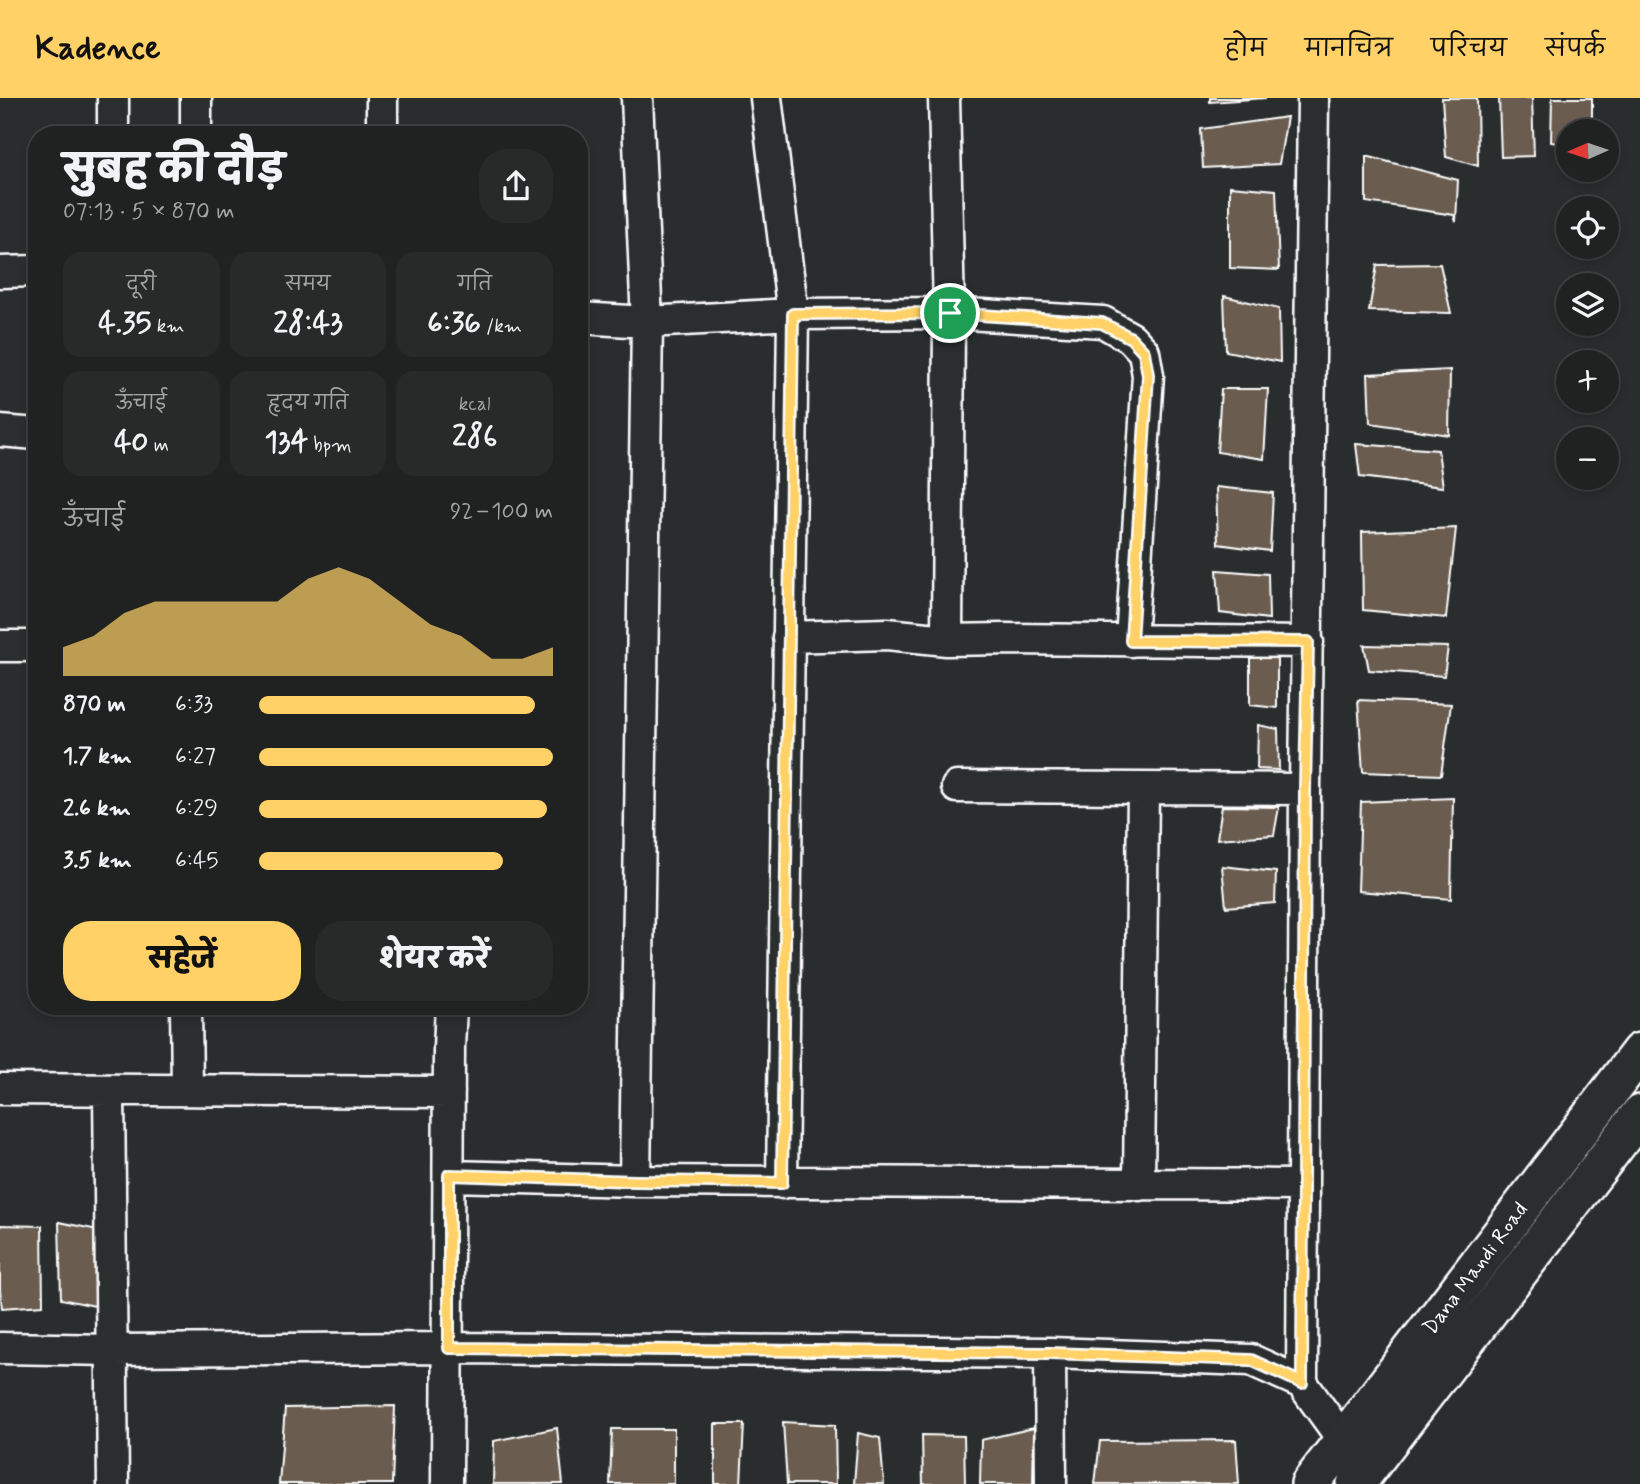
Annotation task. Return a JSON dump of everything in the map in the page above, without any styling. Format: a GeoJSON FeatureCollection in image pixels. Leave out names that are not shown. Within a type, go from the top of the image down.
{"type":"FeatureCollection","features":[{"type":"Feature","properties":{"kind":"street"},"geometry":{"type":"LineString","coordinates":[[113,98],[113,126]]}},
{"type":"Feature","properties":{"kind":"street"},"geometry":{"type":"LineString","coordinates":[[196,98],[196,126]]}},
{"type":"Feature","properties":{"kind":"street"},"geometry":{"type":"LineString","coordinates":[[382,126],[383,98]]}},
{"type":"Feature","properties":{"kind":"street"},"geometry":{"type":"LineString","coordinates":[[635,1181],[647,322],[637,98]]}},
{"type":"Feature","properties":{"kind":"street"},"geometry":{"type":"LineString","coordinates":[[766,98],[793,314],[782,1183]]}},
{"type":"Feature","properties":{"kind":"street"},"geometry":{"type":"LineString","coordinates":[[944,98],[950,313],[947,640]]}},
{"type":"Feature","properties":{"kind":"street"},"geometry":{"type":"LineString","coordinates":[[1302,1383],[1313,98]]}},
{"type":"Feature","properties":{"kind":"street"},"geometry":{"type":"LineString","coordinates":[[0,272],[28,271]]}},
{"type":"Feature","properties":{"kind":"street"},"geometry":{"type":"LineString","coordinates":[[588,319],[647,322],[793,314],[950,313],[1102,323],[1131,338],[1144,352],[1148,375],[1131,641]]}},
{"type":"Feature","properties":{"kind":"street"},"geometry":{"type":"LineString","coordinates":[[0,431],[28,433]]}},
{"type":"Feature","properties":{"kind":"street"},"geometry":{"type":"LineString","coordinates":[[788,637],[887,634],[947,640],[1308,642]]}},
{"type":"Feature","properties":{"kind":"street"},"geometry":{"type":"LineString","coordinates":[[0,646],[28,646]]}},
{"type":"Feature","properties":{"kind":"street"},"geometry":{"type":"LineString","coordinates":[[957,787],[1305,789]]}},
{"type":"Feature","properties":{"kind":"street"},"geometry":{"type":"LineString","coordinates":[[1139,1185],[1143,788]]}},
{"type":"Feature","properties":{"kind":"street"},"geometry":{"type":"LineString","coordinates":[[186,1015],[187,1090]]}},
{"type":"Feature","properties":{"kind":"street"},"geometry":{"type":"LineString","coordinates":[[447,1484],[451,1015]]}},
{"type":"Feature","properties":{"kind":"street","name":"Dana Mandi Road"},"geometry":{"type":"LineString","coordinates":[[1310,1484],[1640,1052]]}},
{"type":"Feature","properties":{"kind":"street"},"geometry":{"type":"LineString","coordinates":[[0,1088],[449,1092]]}},
{"type":"Feature","properties":{"kind":"street"},"geometry":{"type":"LineString","coordinates":[[109,1090],[114,1484]]}},
{"type":"Feature","properties":{"kind":"street"},"geometry":{"type":"LineString","coordinates":[[0,1348],[449,1348],[1050,1353],[1251,1360],[1302,1383],[1343,1440],[1362,1476],[1640,1114]]}},
{"type":"Feature","properties":{"kind":"street"},"geometry":{"type":"LineString","coordinates":[[449,1175],[782,1183],[1303,1185]]}},
{"type":"Feature","properties":{"kind":"street"},"geometry":{"type":"LineString","coordinates":[[1050,1353],[1051,1484]]}},
{"type":"Feature","properties":{"kind":"building"},"geometry":{"type":"Polygon","coordinates":[[[1210,98],[1266,98],[1210,102],[1210,98]]]}},
{"type":"Feature","properties":{"kind":"building"},"geometry":{"type":"Polygon","coordinates":[[[1442,98],[1477,98],[1478,166],[1446,157],[1442,98]]]}},
{"type":"Feature","properties":{"kind":"building"},"geometry":{"type":"Polygon","coordinates":[[[1499,98],[1532,98],[1534,156],[1501,157],[1499,98]]]}},
{"type":"Feature","properties":{"kind":"building"},"geometry":{"type":"Polygon","coordinates":[[[1552,98],[1592,98],[1592,119],[1556,119],[1556,143],[1551,142],[1552,98]]]}},
{"type":"Feature","properties":{"kind":"building"},"geometry":{"type":"Polygon","coordinates":[[[1287,117],[1279,164],[1203,168],[1201,129],[1287,117]]]}},
{"type":"Feature","properties":{"kind":"building"},"geometry":{"type":"Polygon","coordinates":[[[1366,156],[1458,180],[1456,222],[1454,215],[1366,202],[1366,156]]]}},
{"type":"Feature","properties":{"kind":"building"},"geometry":{"type":"Polygon","coordinates":[[[1230,186],[1276,190],[1279,270],[1230,268],[1230,186]]]}},
{"type":"Feature","properties":{"kind":"building"},"geometry":{"type":"Polygon","coordinates":[[[1440,264],[1451,313],[1369,311],[1377,265],[1440,264]]]}},
{"type":"Feature","properties":{"kind":"building"},"geometry":{"type":"Polygon","coordinates":[[[1224,296],[1279,309],[1280,362],[1226,351],[1224,296]]]}},
{"type":"Feature","properties":{"kind":"building"},"geometry":{"type":"Polygon","coordinates":[[[1450,370],[1449,435],[1370,423],[1368,374],[1450,370]]]}},
{"type":"Feature","properties":{"kind":"building"},"geometry":{"type":"Polygon","coordinates":[[[1221,389],[1268,389],[1264,459],[1217,452],[1221,389]]]}},
{"type":"Feature","properties":{"kind":"building"},"geometry":{"type":"Polygon","coordinates":[[[1356,444],[1438,450],[1443,487],[1360,477],[1356,444]]]}},
{"type":"Feature","properties":{"kind":"building"},"geometry":{"type":"Polygon","coordinates":[[[1216,487],[1273,493],[1270,551],[1218,544],[1216,487]]]}},
{"type":"Feature","properties":{"kind":"building"},"geometry":{"type":"Polygon","coordinates":[[[1456,528],[1446,618],[1363,610],[1362,532],[1456,528]]]}},
{"type":"Feature","properties":{"kind":"building"},"geometry":{"type":"Polygon","coordinates":[[[1217,570],[1268,574],[1269,619],[1220,613],[1217,570]]]}},
{"type":"Feature","properties":{"kind":"building"},"geometry":{"type":"Polygon","coordinates":[[[1364,645],[1448,647],[1444,676],[1369,670],[1364,645]]]}},
{"type":"Feature","properties":{"kind":"building"},"geometry":{"type":"Polygon","coordinates":[[[1277,656],[1277,708],[1250,705],[1250,658],[1277,656]]]}},
{"type":"Feature","properties":{"kind":"building"},"geometry":{"type":"Polygon","coordinates":[[[1358,700],[1451,704],[1441,775],[1363,772],[1358,700]]]}},
{"type":"Feature","properties":{"kind":"building"},"geometry":{"type":"Polygon","coordinates":[[[1258,725],[1278,729],[1279,770],[1257,769],[1258,725]]]}},
{"type":"Feature","properties":{"kind":"building"},"geometry":{"type":"Polygon","coordinates":[[[1453,798],[1451,899],[1358,891],[1361,802],[1453,798]]]}},
{"type":"Feature","properties":{"kind":"building"},"geometry":{"type":"Polygon","coordinates":[[[1222,806],[1279,807],[1274,835],[1217,839],[1222,806]]]}},
{"type":"Feature","properties":{"kind":"building"},"geometry":{"type":"Polygon","coordinates":[[[1222,866],[1276,872],[1275,903],[1226,907],[1222,866]]]}},
{"type":"Feature","properties":{"kind":"building"},"geometry":{"type":"Polygon","coordinates":[[[59,1222],[98,1230],[95,1306],[61,1299],[59,1222]]]}},
{"type":"Feature","properties":{"kind":"building"},"geometry":{"type":"Polygon","coordinates":[[[0,1225],[42,1226],[43,1305],[2,1308],[0,1225]]]}},
{"type":"Feature","properties":{"kind":"building"},"geometry":{"type":"Polygon","coordinates":[[[395,1406],[392,1484],[279,1484],[285,1408],[395,1406]]]}},
{"type":"Feature","properties":{"kind":"building"},"geometry":{"type":"Polygon","coordinates":[[[783,1422],[835,1425],[836,1484],[787,1484],[783,1422]]]}},
{"type":"Feature","properties":{"kind":"building"},"geometry":{"type":"Polygon","coordinates":[[[715,1424],[744,1424],[741,1484],[715,1484],[715,1424]]]}},
{"type":"Feature","properties":{"kind":"building"},"geometry":{"type":"Polygon","coordinates":[[[557,1428],[563,1484],[493,1484],[494,1441],[557,1428]]]}},
{"type":"Feature","properties":{"kind":"building"},"geometry":{"type":"Polygon","coordinates":[[[1034,1428],[1033,1484],[980,1484],[981,1440],[1034,1428]]]}},
{"type":"Feature","properties":{"kind":"building"},"geometry":{"type":"Polygon","coordinates":[[[612,1429],[674,1429],[674,1484],[610,1484],[612,1429]]]}},
{"type":"Feature","properties":{"kind":"building"},"geometry":{"type":"Polygon","coordinates":[[[858,1433],[880,1438],[884,1484],[854,1484],[858,1433]]]}},
{"type":"Feature","properties":{"kind":"building"},"geometry":{"type":"Polygon","coordinates":[[[922,1435],[964,1436],[965,1484],[923,1484],[922,1435]]]}},
{"type":"Feature","properties":{"kind":"building"},"geometry":{"type":"Polygon","coordinates":[[[1236,1440],[1239,1484],[1095,1484],[1100,1441],[1236,1440]]]}},
{"type":"Feature","properties":{"kind":"route"},"geometry":{"type":"LineString","coordinates":[[950,313],[1102,323],[1131,338],[1144,352],[1148,375],[1131,641],[1308,642],[1302,1383],[1251,1360],[1050,1353],[449,1348],[449,1175],[782,1183],[793,314],[950,313]]}}]}
